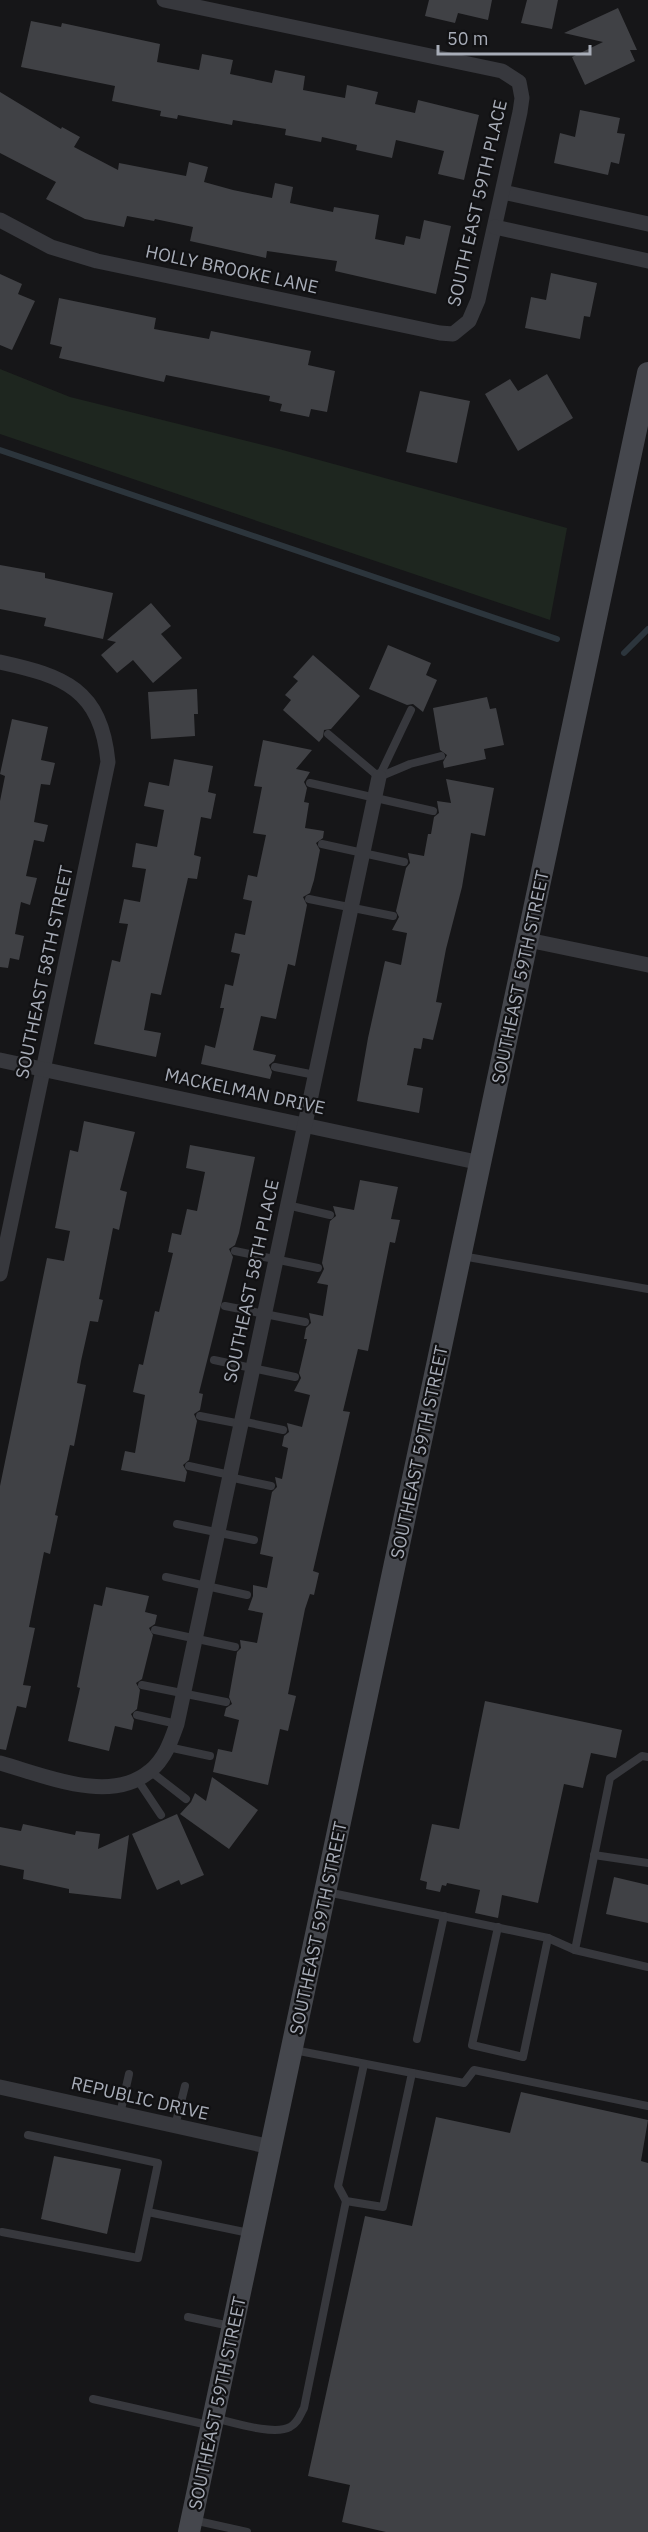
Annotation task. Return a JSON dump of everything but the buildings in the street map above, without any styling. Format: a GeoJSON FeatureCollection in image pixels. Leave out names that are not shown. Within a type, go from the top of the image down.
{"type":"FeatureCollection","features":[{"type":"Feature","properties":{"kind":"main road","name":"SOUTHEAST 59TH STREET"},"geometry":{"type":"LineString","coordinates":[[191,2526],[648,373]]}},
{"type":"Feature","properties":{"kind":"street","name":"SOUTH EAST 59TH PLACE"},"geometry":{"type":"LineString","coordinates":[[164,0],[502,71],[519,82],[522,98],[495,227],[474,311],[462,330]]}},
{"type":"Feature","properties":{"kind":"street"},"geometry":{"type":"LineString","coordinates":[[503,192],[648,224]]}},
{"type":"Feature","properties":{"kind":"street","name":"HOLLY BROOKE LANE"},"geometry":{"type":"LineString","coordinates":[[0,220],[51,247],[97,261],[440,333],[453,334],[462,330]]}},
{"type":"Feature","properties":{"kind":"street"},"geometry":{"type":"LineString","coordinates":[[495,227],[648,261]]}},
{"type":"Feature","properties":{"kind":"street","name":"SOUTHEAST 58TH STREET"},"geometry":{"type":"LineString","coordinates":[[0,662],[46,672],[73,688],[93,707],[106,736],[108,762],[0,1274]]}},
{"type":"Feature","properties":{"kind":"street","name":"SOUTHEAST 58TH PLACE"},"geometry":{"type":"LineString","coordinates":[[144,1775],[168,1747],[177,1724],[379,777]]}},
{"type":"Feature","properties":{"kind":"street"},"geometry":{"type":"LineString","coordinates":[[528,940],[648,965]]}},
{"type":"Feature","properties":{"kind":"street","name":"MACKELMAN DRIVE"},"geometry":{"type":"LineString","coordinates":[[0,1060],[481,1163]]}},
{"type":"Feature","properties":{"kind":"street"},"geometry":{"type":"LineString","coordinates":[[0,1763],[74,1783],[105,1787],[144,1775]]}},
{"type":"Feature","properties":{"kind":"street","name":"REPUBLIC DRIVE"},"geometry":{"type":"LineString","coordinates":[[0,2087],[271,2147]]}},
{"type":"Feature","properties":{"kind":"lane"},"geometry":{"type":"LineString","coordinates":[[379,777],[411,710]]}},
{"type":"Feature","properties":{"kind":"lane"},"geometry":{"type":"LineString","coordinates":[[328,734],[379,777]]}},
{"type":"Feature","properties":{"kind":"lane"},"geometry":{"type":"LineString","coordinates":[[379,777],[410,764],[441,756]]}},
{"type":"Feature","properties":{"kind":"lane"},"geometry":{"type":"LineString","coordinates":[[310,783],[433,811]]}},
{"type":"Feature","properties":{"kind":"lane"},"geometry":{"type":"LineString","coordinates":[[322,844],[405,862]]}},
{"type":"Feature","properties":{"kind":"lane"},"geometry":{"type":"LineString","coordinates":[[309,899],[393,916]]}},
{"type":"Feature","properties":{"kind":"lane"},"geometry":{"type":"LineString","coordinates":[[275,1067],[315,1075]]}},
{"type":"Feature","properties":{"kind":"lane"},"geometry":{"type":"LineString","coordinates":[[287,1205],[330,1215]]}},
{"type":"Feature","properties":{"kind":"lane"},"geometry":{"type":"LineString","coordinates":[[235,1251],[318,1268]]}},
{"type":"Feature","properties":{"kind":"lane"},"geometry":{"type":"LineString","coordinates":[[461,1256],[648,1289]]}},
{"type":"Feature","properties":{"kind":"lane"},"geometry":{"type":"LineString","coordinates":[[225,1306],[305,1322]]}},
{"type":"Feature","properties":{"kind":"lane"},"geometry":{"type":"LineString","coordinates":[[214,1360],[295,1377]]}},
{"type":"Feature","properties":{"kind":"lane"},"geometry":{"type":"LineString","coordinates":[[200,1416],[283,1430]]}},
{"type":"Feature","properties":{"kind":"lane"},"geometry":{"type":"LineString","coordinates":[[189,1466],[271,1486]]}},
{"type":"Feature","properties":{"kind":"lane"},"geometry":{"type":"LineString","coordinates":[[177,1524],[254,1540]]}},
{"type":"Feature","properties":{"kind":"lane"},"geometry":{"type":"LineString","coordinates":[[166,1577],[247,1595]]}},
{"type":"Feature","properties":{"kind":"lane"},"geometry":{"type":"LineString","coordinates":[[155,1630],[235,1647]]}},
{"type":"Feature","properties":{"kind":"lane"},"geometry":{"type":"LineString","coordinates":[[142,1685],[226,1702]]}},
{"type":"Feature","properties":{"kind":"lane"},"geometry":{"type":"LineString","coordinates":[[137,1715],[177,1724]]}},
{"type":"Feature","properties":{"kind":"lane"},"geometry":{"type":"LineString","coordinates":[[168,1747],[210,1756]]}},
{"type":"Feature","properties":{"kind":"lane"},"geometry":{"type":"LineString","coordinates":[[575,1950],[610,1778],[642,1756],[648,1757]]}},
{"type":"Feature","properties":{"kind":"lane"},"geometry":{"type":"LineString","coordinates":[[144,1775],[186,1799]]}},
{"type":"Feature","properties":{"kind":"lane"},"geometry":{"type":"LineString","coordinates":[[144,1775],[161,1815]]}},
{"type":"Feature","properties":{"kind":"lane"},"geometry":{"type":"LineString","coordinates":[[594,1855],[648,1863]]}},
{"type":"Feature","properties":{"kind":"lane"},"geometry":{"type":"LineString","coordinates":[[326,1892],[548,1938],[575,1950],[648,1966]]}},
{"type":"Feature","properties":{"kind":"lane"},"geometry":{"type":"LineString","coordinates":[[417,2039],[444,1916]]}},
{"type":"Feature","properties":{"kind":"lane"},"geometry":{"type":"LineString","coordinates":[[498,1927],[472,2045],[523,2056],[548,1938]]}},
{"type":"Feature","properties":{"kind":"lane"},"geometry":{"type":"LineString","coordinates":[[292,2050],[464,2083],[474,2070],[648,2106]]}},
{"type":"Feature","properties":{"kind":"lane"},"geometry":{"type":"LineString","coordinates":[[93,2399],[274,2431],[290,2428],[298,2420],[303,2408],[346,2201],[338,2186],[364,2064]]}},
{"type":"Feature","properties":{"kind":"lane"},"geometry":{"type":"LineString","coordinates":[[346,2201],[383,2207],[412,2073]]}},
{"type":"Feature","properties":{"kind":"lane"},"geometry":{"type":"LineString","coordinates":[[120,2114],[129,2074]]}},
{"type":"Feature","properties":{"kind":"lane"},"geometry":{"type":"LineString","coordinates":[[175,2126],[184,2086]]}},
{"type":"Feature","properties":{"kind":"lane"},"geometry":{"type":"LineString","coordinates":[[2,2232],[138,2258],[158,2163],[28,2135]]}},
{"type":"Feature","properties":{"kind":"lane"},"geometry":{"type":"LineString","coordinates":[[148,2212],[253,2234]]}},
{"type":"Feature","properties":{"kind":"lane"},"geometry":{"type":"LineString","coordinates":[[188,2316],[233,2326]]}},
{"type":"Feature","properties":{"kind":"lane"},"geometry":{"type":"LineString","coordinates":[[191,2526],[247,2532]]}},
{"type":"Feature","properties":{"kind":"shaded area"},"geometry":{"type":"Polygon","coordinates":[[[0,369],[70,397],[279,449],[567,528],[550,620],[0,434],[0,369]]]}},
{"type":"Feature","properties":{"kind":"waterway"},"geometry":{"type":"LineString","coordinates":[[0,450],[557,639]]}},
{"type":"Feature","properties":{"kind":"waterway"},"geometry":{"type":"LineString","coordinates":[[624,653],[648,629]]}}]}
